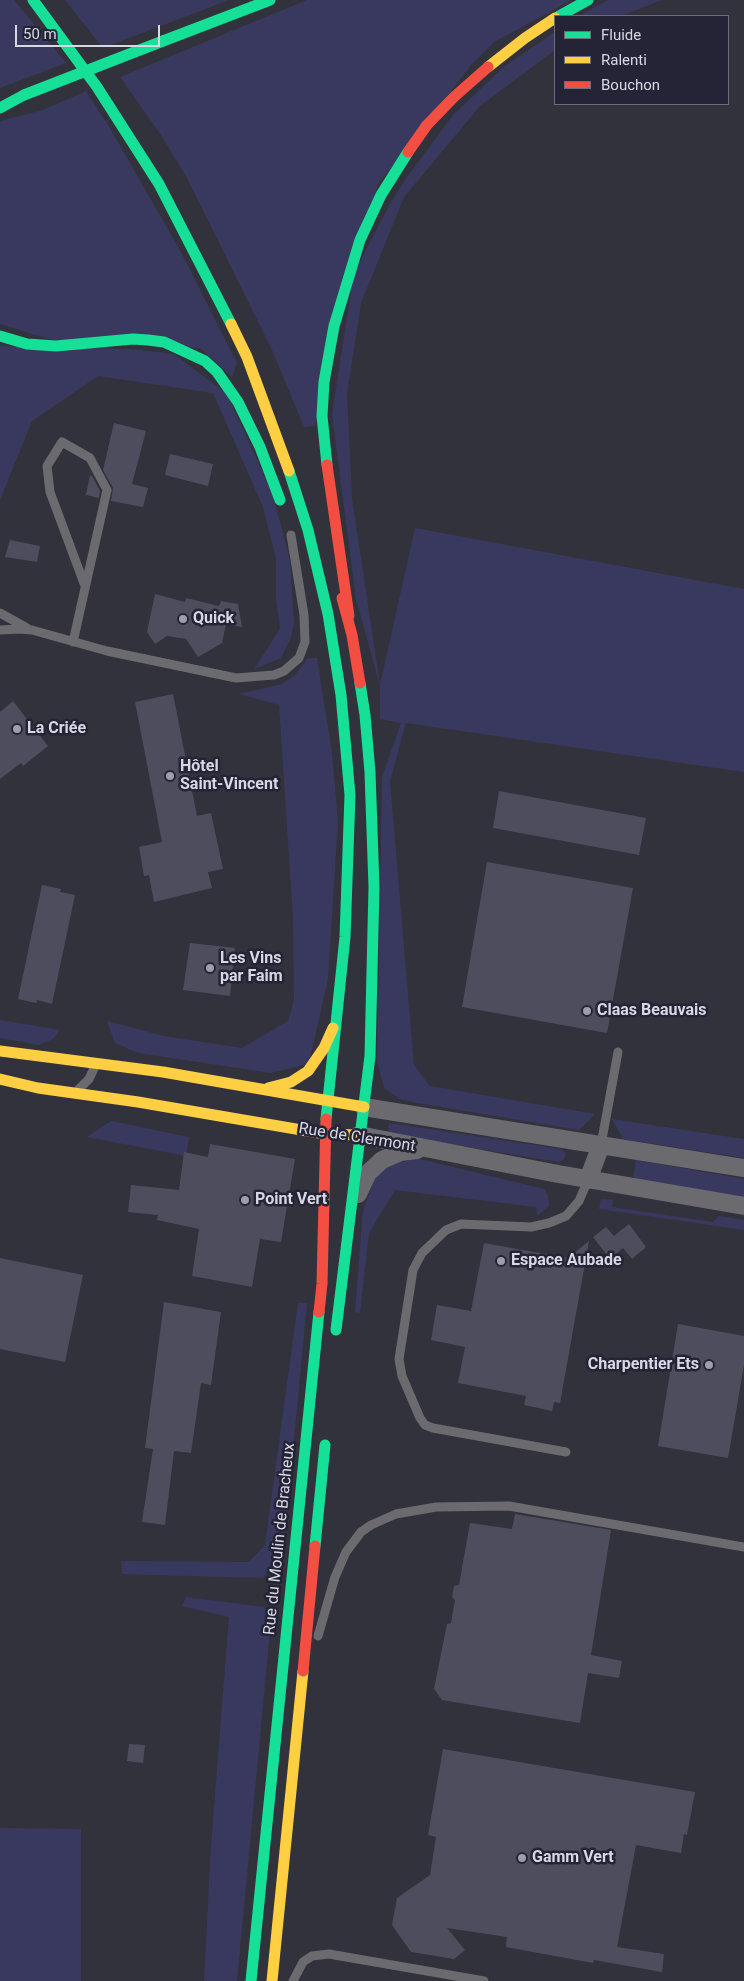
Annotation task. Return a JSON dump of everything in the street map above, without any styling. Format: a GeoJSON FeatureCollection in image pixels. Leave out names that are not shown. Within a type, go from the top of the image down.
{"type":"FeatureCollection","features":[{"type":"Feature","properties":{"kind":"main road"},"geometry":{"type":"LineString","coordinates":[[32,0],[92,79],[159,184],[218,296],[263,397],[282,448],[305,522],[328,614],[342,695],[350,817]]}},
{"type":"Feature","properties":{"kind":"main road"},"geometry":{"type":"LineString","coordinates":[[0,106],[162,40],[270,0]]}},
{"type":"Feature","properties":{"kind":"main road"},"geometry":{"type":"LineString","coordinates":[[560,15],[588,0]]}},
{"type":"Feature","properties":{"kind":"main road"},"geometry":{"type":"LineString","coordinates":[[335,1341],[348,1223],[364,1107],[371,1029],[374,846],[368,743],[329,488],[322,422],[324,382],[332,335],[349,272],[360,240],[381,195],[401,161],[427,126],[454,97],[497,59],[554,19]]}},
{"type":"Feature","properties":{"kind":"main road"},"geometry":{"type":"LineString","coordinates":[[93,53],[109,77]]}},
{"type":"Feature","properties":{"kind":"main road"},"geometry":{"type":"LineString","coordinates":[[0,336],[28,344],[56,346],[133,339],[148,340],[164,342],[205,361],[217,372],[238,402],[260,447],[283,508]]}},
{"type":"Feature","properties":{"kind":"main road"},"geometry":{"type":"LineString","coordinates":[[290,531],[317,632]]}},
{"type":"Feature","properties":{"kind":"main road"},"geometry":{"type":"LineString","coordinates":[[326,538],[352,635]]}},
{"type":"Feature","properties":{"kind":"main road"},"geometry":{"type":"LineString","coordinates":[[329,696],[350,817]]}},
{"type":"Feature","properties":{"kind":"main road","name":"Rue du Moulin de Bracheux"},"geometry":{"type":"LineString","coordinates":[[251,1981],[319,1319],[323,1258],[325,1134],[346,914],[350,817]]}},
{"type":"Feature","properties":{"kind":"main road"},"geometry":{"type":"LineString","coordinates":[[259,1089],[286,1084],[298,1079],[308,1071],[324,1048],[336,1019]]}},
{"type":"Feature","properties":{"kind":"main road","name":"Rue de Clermont"},"geometry":{"type":"LineString","coordinates":[[0,1051],[163,1072],[364,1107]]}},
{"type":"Feature","properties":{"kind":"main road","name":"Rue de Clermont"},"geometry":{"type":"LineString","coordinates":[[0,1079],[74,1094],[148,1104],[325,1134],[359,1135]]}},
{"type":"Feature","properties":{"kind":"main road"},"geometry":{"type":"LineString","coordinates":[[272,1981],[326,1433]]}},
{"type":"Feature","properties":{"kind":"street","name":"Rue de Clermont"},"geometry":{"type":"LineString","coordinates":[[364,1107],[744,1168]]}},
{"type":"Feature","properties":{"kind":"street","name":"Rue de Clermont"},"geometry":{"type":"LineString","coordinates":[[359,1135],[588,1180],[744,1206]]}},
{"type":"Feature","properties":{"kind":"street"},"geometry":{"type":"LineString","coordinates":[[588,1180],[600,1145]]}},
{"type":"Feature","properties":{"kind":"street"},"geometry":{"type":"LineString","coordinates":[[348,1223],[363,1182],[374,1167],[391,1156],[409,1150],[434,1151]]}},
{"type":"Feature","properties":{"kind":"lane"},"geometry":{"type":"LineString","coordinates":[[73,642],[107,490],[90,458],[62,442],[47,466],[50,492],[85,586]]}},
{"type":"Feature","properties":{"kind":"lane"},"geometry":{"type":"LineString","coordinates":[[0,630],[19,628],[32,630],[73,642],[236,678],[274,675],[293,665],[303,652],[306,632],[290,531]]}},
{"type":"Feature","properties":{"kind":"lane"},"geometry":{"type":"LineString","coordinates":[[0,613],[32,630]]}},
{"type":"Feature","properties":{"kind":"lane"},"geometry":{"type":"LineString","coordinates":[[600,1145],[618,1052]]}},
{"type":"Feature","properties":{"kind":"lane"},"geometry":{"type":"LineString","coordinates":[[74,1094],[89,1079],[96,1063]]}},
{"type":"Feature","properties":{"kind":"lane"},"geometry":{"type":"LineString","coordinates":[[566,1452],[425,1425],[420,1418],[402,1376],[399,1359],[413,1270],[422,1253],[446,1230],[461,1224],[531,1227],[549,1223],[566,1216],[579,1201],[588,1180]]}},
{"type":"Feature","properties":{"kind":"lane"},"geometry":{"type":"LineString","coordinates":[[300,1702],[335,1577],[346,1552],[361,1532],[381,1519],[396,1514],[436,1507],[509,1506],[744,1547]]}},
{"type":"Feature","properties":{"kind":"lane"},"geometry":{"type":"LineString","coordinates":[[292,1981],[303,1962],[312,1956],[329,1954],[484,1981]]}},
{"type":"Feature","properties":{"kind":"shaded area"},"geometry":{"type":"Polygon","coordinates":[[[0,0],[14,0],[66,63],[0,88],[0,0]]]}},
{"type":"Feature","properties":{"kind":"shaded area"},"geometry":{"type":"Polygon","coordinates":[[[65,0],[229,0],[103,48],[65,0]]]}},
{"type":"Feature","properties":{"kind":"shaded area"},"geometry":{"type":"Polygon","coordinates":[[[307,0],[572,0],[494,42],[472,64],[378,184],[315,426],[304,427],[272,350],[188,180],[161,135],[120,77],[307,0]]]}},
{"type":"Feature","properties":{"kind":"shaded area"},"geometry":{"type":"Polygon","coordinates":[[[608,0],[662,0],[624,15],[581,15],[608,0]]]}},
{"type":"Feature","properties":{"kind":"shaded area"},"geometry":{"type":"Polygon","coordinates":[[[554,33],[554,51],[480,106],[404,197],[361,303],[347,394],[352,498],[380,685],[415,528],[744,589],[744,772],[406,723],[390,781],[414,1065],[430,1086],[595,1114],[579,1130],[400,1099],[384,1088],[377,1062],[382,777],[401,723],[380,719],[380,686],[356,599],[332,414],[354,273],[391,202],[407,177],[453,115],[505,66],[554,33]]]}},
{"type":"Feature","properties":{"kind":"shaded area"},"geometry":{"type":"Polygon","coordinates":[[[86,91],[110,128],[181,252],[237,363],[232,377],[200,348],[52,340],[0,324],[0,121],[43,110],[86,91]]]}},
{"type":"Feature","properties":{"kind":"shaded area"},"geometry":{"type":"Polygon","coordinates":[[[0,346],[131,349],[174,354],[227,394],[273,495],[290,561],[294,624],[291,637],[281,658],[254,669],[280,629],[276,598],[276,558],[263,507],[213,393],[98,376],[32,421],[0,500],[0,346]]]}},
{"type":"Feature","properties":{"kind":"shaded area"},"geometry":{"type":"Polygon","coordinates":[[[308,658],[317,658],[332,753],[338,821],[328,979],[310,1058],[304,1065],[271,1073],[138,1053],[115,1043],[107,1021],[164,1036],[242,1048],[288,1021],[294,1000],[293,918],[279,705],[239,694],[282,684],[295,675],[308,658]]]}},
{"type":"Feature","properties":{"kind":"shaded area"},"geometry":{"type":"Polygon","coordinates":[[[0,1020],[60,1030],[53,1039],[39,1045],[0,1038],[0,1020]]]}},
{"type":"Feature","properties":{"kind":"shaded area"},"geometry":{"type":"Polygon","coordinates":[[[612,1119],[744,1139],[744,1158],[623,1139],[612,1119]]]}},
{"type":"Feature","properties":{"kind":"shaded area"},"geometry":{"type":"Polygon","coordinates":[[[111,1121],[189,1137],[186,1156],[87,1137],[111,1121]]]}},
{"type":"Feature","properties":{"kind":"shaded area"},"geometry":{"type":"Polygon","coordinates":[[[389,1123],[561,1149],[566,1153],[564,1159],[559,1162],[388,1134],[389,1123]]]}},
{"type":"Feature","properties":{"kind":"shaded area"},"geometry":{"type":"Polygon","coordinates":[[[416,1158],[544,1189],[548,1196],[549,1206],[537,1216],[536,1207],[395,1190],[369,1233],[360,1313],[355,1312],[363,1210],[372,1186],[378,1173],[394,1164],[416,1158]]]}},
{"type":"Feature","properties":{"kind":"shaded area"},"geometry":{"type":"Polygon","coordinates":[[[636,1160],[744,1179],[744,1199],[633,1180],[636,1160]]]}},
{"type":"Feature","properties":{"kind":"shaded area"},"geometry":{"type":"Polygon","coordinates":[[[601,1199],[613,1200],[612,1207],[713,1222],[719,1216],[744,1220],[744,1230],[599,1209],[601,1199]]]}},
{"type":"Feature","properties":{"kind":"shaded area"},"geometry":{"type":"Polygon","coordinates":[[[298,1303],[307,1303],[284,1545],[263,1578],[122,1574],[121,1561],[249,1562],[265,1545],[298,1303]]]}},
{"type":"Feature","properties":{"kind":"shaded area"},"geometry":{"type":"Polygon","coordinates":[[[186,1597],[264,1607],[271,1620],[237,1981],[204,1981],[211,1845],[229,1617],[182,1606],[186,1597]]]}},
{"type":"Feature","properties":{"kind":"shaded area"},"geometry":{"type":"Polygon","coordinates":[[[0,1828],[81,1829],[81,1981],[0,1981],[0,1828]]]}},
{"type":"Feature","properties":{"kind":"building"},"geometry":{"type":"Polygon","coordinates":[[[114,423],[146,431],[132,484],[148,488],[143,507],[111,501],[113,488],[103,470],[114,423]]]}},
{"type":"Feature","properties":{"kind":"building"},"geometry":{"type":"Polygon","coordinates":[[[170,454],[213,464],[208,486],[165,475],[170,454]]]}},
{"type":"Feature","properties":{"kind":"building"},"geometry":{"type":"Polygon","coordinates":[[[90,475],[100,491],[99,498],[86,495],[90,475]]]}},
{"type":"Feature","properties":{"kind":"building"},"geometry":{"type":"Polygon","coordinates":[[[10,540],[40,546],[37,562],[5,557],[10,540]]]}},
{"type":"Feature","properties":{"kind":"building","name":"Quick"},"geometry":{"type":"Polygon","coordinates":[[[155,594],[185,602],[186,598],[219,606],[221,601],[238,604],[242,627],[226,624],[222,643],[198,657],[186,639],[167,636],[155,644],[147,632],[155,594]]]}},
{"type":"Feature","properties":{"kind":"building"},"geometry":{"type":"Polygon","coordinates":[[[173,694],[197,816],[211,813],[223,869],[208,872],[212,888],[154,902],[149,875],[144,876],[139,847],[162,842],[135,702],[173,694]]]}},
{"type":"Feature","properties":{"kind":"building","name":"La Criée"},"geometry":{"type":"Polygon","coordinates":[[[13,701],[48,746],[23,766],[21,763],[0,779],[0,712],[13,701]]]}},
{"type":"Feature","properties":{"kind":"building"},"geometry":{"type":"Polygon","coordinates":[[[499,791],[646,818],[639,855],[493,828],[499,791]]]}},
{"type":"Feature","properties":{"kind":"building"},"geometry":{"type":"Polygon","coordinates":[[[487,862],[633,888],[607,1033],[462,1007],[487,862]]]}},
{"type":"Feature","properties":{"kind":"building"},"geometry":{"type":"Polygon","coordinates":[[[42,885],[61,889],[60,892],[75,895],[52,1004],[37,1000],[36,1003],[18,999],[42,885]]]}},
{"type":"Feature","properties":{"kind":"building"},"geometry":{"type":"Polygon","coordinates":[[[190,943],[235,948],[230,996],[183,990],[190,943]]]}},
{"type":"Feature","properties":{"kind":"building"},"geometry":{"type":"Polygon","coordinates":[[[210,1144],[295,1159],[281,1242],[260,1239],[252,1287],[192,1276],[199,1229],[157,1220],[158,1215],[128,1212],[131,1185],[179,1190],[184,1152],[208,1157],[210,1144]]]}},
{"type":"Feature","properties":{"kind":"building"},"geometry":{"type":"Polygon","coordinates":[[[629,1224],[646,1247],[632,1259],[623,1248],[610,1259],[593,1237],[606,1227],[614,1236],[629,1224]]]}},
{"type":"Feature","properties":{"kind":"building"},"geometry":{"type":"Polygon","coordinates":[[[589,1241],[560,1403],[554,1402],[552,1411],[524,1405],[526,1396],[458,1383],[465,1347],[431,1340],[437,1305],[471,1311],[484,1243],[568,1258],[589,1241]]]}},
{"type":"Feature","properties":{"kind":"building"},"geometry":{"type":"Polygon","coordinates":[[[0,1258],[83,1275],[65,1362],[0,1349],[0,1258]]]}},
{"type":"Feature","properties":{"kind":"building"},"geometry":{"type":"Polygon","coordinates":[[[164,1302],[221,1312],[211,1385],[201,1383],[191,1453],[174,1451],[165,1525],[142,1522],[153,1449],[145,1448],[164,1302]]]}},
{"type":"Feature","properties":{"kind":"building"},"geometry":{"type":"Polygon","coordinates":[[[678,1324],[744,1336],[744,1365],[728,1458],[658,1446],[678,1324]]]}},
{"type":"Feature","properties":{"kind":"building"},"geometry":{"type":"Polygon","coordinates":[[[515,1514],[611,1530],[591,1655],[622,1661],[619,1678],[588,1673],[580,1723],[442,1700],[434,1689],[447,1624],[451,1623],[455,1600],[452,1597],[454,1586],[459,1585],[470,1523],[512,1529],[515,1514]]]}},
{"type":"Feature","properties":{"kind":"building"},"geometry":{"type":"Polygon","coordinates":[[[129,1744],[145,1745],[143,1763],[127,1761],[129,1744]]]}},
{"type":"Feature","properties":{"kind":"building","name":"Gamm Vert"},"geometry":{"type":"Polygon","coordinates":[[[443,1749],[695,1792],[687,1835],[684,1834],[681,1853],[636,1845],[617,1947],[664,1954],[662,1972],[594,1960],[593,1963],[506,1947],[507,1937],[447,1928],[465,1950],[454,1959],[411,1952],[392,1925],[397,1898],[430,1875],[436,1837],[428,1835],[443,1749]]]}},
{"type":"Feature","properties":{"kind":"traffic: fast"},"geometry":{"type":"LineString","coordinates":[[33,0],[97,87],[159,184],[231,324]]}},
{"type":"Feature","properties":{"kind":"traffic: fast"},"geometry":{"type":"LineString","coordinates":[[163,41],[270,0]]}},
{"type":"Feature","properties":{"kind":"traffic: fast"},"geometry":{"type":"LineString","coordinates":[[561,15],[588,0]]}},
{"type":"Feature","properties":{"kind":"traffic: fast"},"geometry":{"type":"LineString","coordinates":[[24,95],[163,41]]}},
{"type":"Feature","properties":{"kind":"traffic: fast"},"geometry":{"type":"LineString","coordinates":[[0,108],[24,95]]}},
{"type":"Feature","properties":{"kind":"traffic: fast"},"geometry":{"type":"LineString","coordinates":[[327,465],[322,416],[324,382],[334,326],[360,240],[381,195],[408,152]]}},
{"type":"Feature","properties":{"kind":"traffic: fast"},"geometry":{"type":"LineString","coordinates":[[0,336],[27,344],[56,346],[133,339],[148,340],[164,342],[205,361],[217,372],[238,402],[260,447],[280,500]]}},
{"type":"Feature","properties":{"kind":"traffic: fast"},"geometry":{"type":"LineString","coordinates":[[289,471],[308,530],[328,614],[341,695],[350,795],[345,937],[326,1119]]}},
{"type":"Feature","properties":{"kind":"traffic: fast"},"geometry":{"type":"LineString","coordinates":[[336,1330],[370,1056],[374,887],[370,772],[360,683]]}},
{"type":"Feature","properties":{"kind":"traffic: fast"},"geometry":{"type":"LineString","coordinates":[[251,1981],[319,1312]]}},
{"type":"Feature","properties":{"kind":"traffic: fast"},"geometry":{"type":"LineString","coordinates":[[315,1546],[325,1445]]}},
{"type":"Feature","properties":{"kind":"traffic: slow"},"geometry":{"type":"LineString","coordinates":[[488,67],[525,38],[554,19]]}},
{"type":"Feature","properties":{"kind":"traffic: slow"},"geometry":{"type":"LineString","coordinates":[[231,324],[247,357],[289,471]]}},
{"type":"Feature","properties":{"kind":"traffic: slow"},"geometry":{"type":"LineString","coordinates":[[268,1088],[291,1082],[308,1071],[324,1048],[333,1028]]}},
{"type":"Feature","properties":{"kind":"traffic: slow"},"geometry":{"type":"LineString","coordinates":[[0,1051],[163,1072],[364,1107]]}},
{"type":"Feature","properties":{"kind":"traffic: slow"},"geometry":{"type":"LineString","coordinates":[[0,1079],[38,1088],[138,1102],[325,1134],[359,1135]]}},
{"type":"Feature","properties":{"kind":"traffic: slow"},"geometry":{"type":"LineString","coordinates":[[272,1981],[303,1671]]}},
{"type":"Feature","properties":{"kind":"traffic: jam"},"geometry":{"type":"LineString","coordinates":[[408,152],[427,125],[454,97],[488,67]]}},
{"type":"Feature","properties":{"kind":"traffic: jam"},"geometry":{"type":"LineString","coordinates":[[327,465],[349,616]]}},
{"type":"Feature","properties":{"kind":"traffic: jam"},"geometry":{"type":"LineString","coordinates":[[342,598],[352,635],[360,683]]}},
{"type":"Feature","properties":{"kind":"traffic: jam"},"geometry":{"type":"LineString","coordinates":[[319,1312],[322,1284],[326,1119]]}},
{"type":"Feature","properties":{"kind":"traffic: jam"},"geometry":{"type":"LineString","coordinates":[[303,1671],[315,1546]]}},
{"type":"Feature","properties":{"kind":"place","name":"Quick"},"geometry":{"type":"Point","coordinates":[183,619]}},
{"type":"Feature","properties":{"kind":"place","name":"La Criée"},"geometry":{"type":"Point","coordinates":[17,729]}},
{"type":"Feature","properties":{"kind":"place","name":"Hôtel Saint-Vincent"},"geometry":{"type":"Point","coordinates":[170,776]}},
{"type":"Feature","properties":{"kind":"place","name":"Les Vins par Faim"},"geometry":{"type":"Point","coordinates":[210,968]}},
{"type":"Feature","properties":{"kind":"place","name":"Claas Beauvais"},"geometry":{"type":"Point","coordinates":[587,1011]}},
{"type":"Feature","properties":{"kind":"place","name":"Point Vert"},"geometry":{"type":"Point","coordinates":[245,1200]}},
{"type":"Feature","properties":{"kind":"place","name":"Espace Aubade"},"geometry":{"type":"Point","coordinates":[501,1261]}},
{"type":"Feature","properties":{"kind":"place","name":"Charpentier Ets"},"geometry":{"type":"Point","coordinates":[709,1365]}},
{"type":"Feature","properties":{"kind":"place","name":"Gamm Vert"},"geometry":{"type":"Point","coordinates":[522,1858]}}]}
